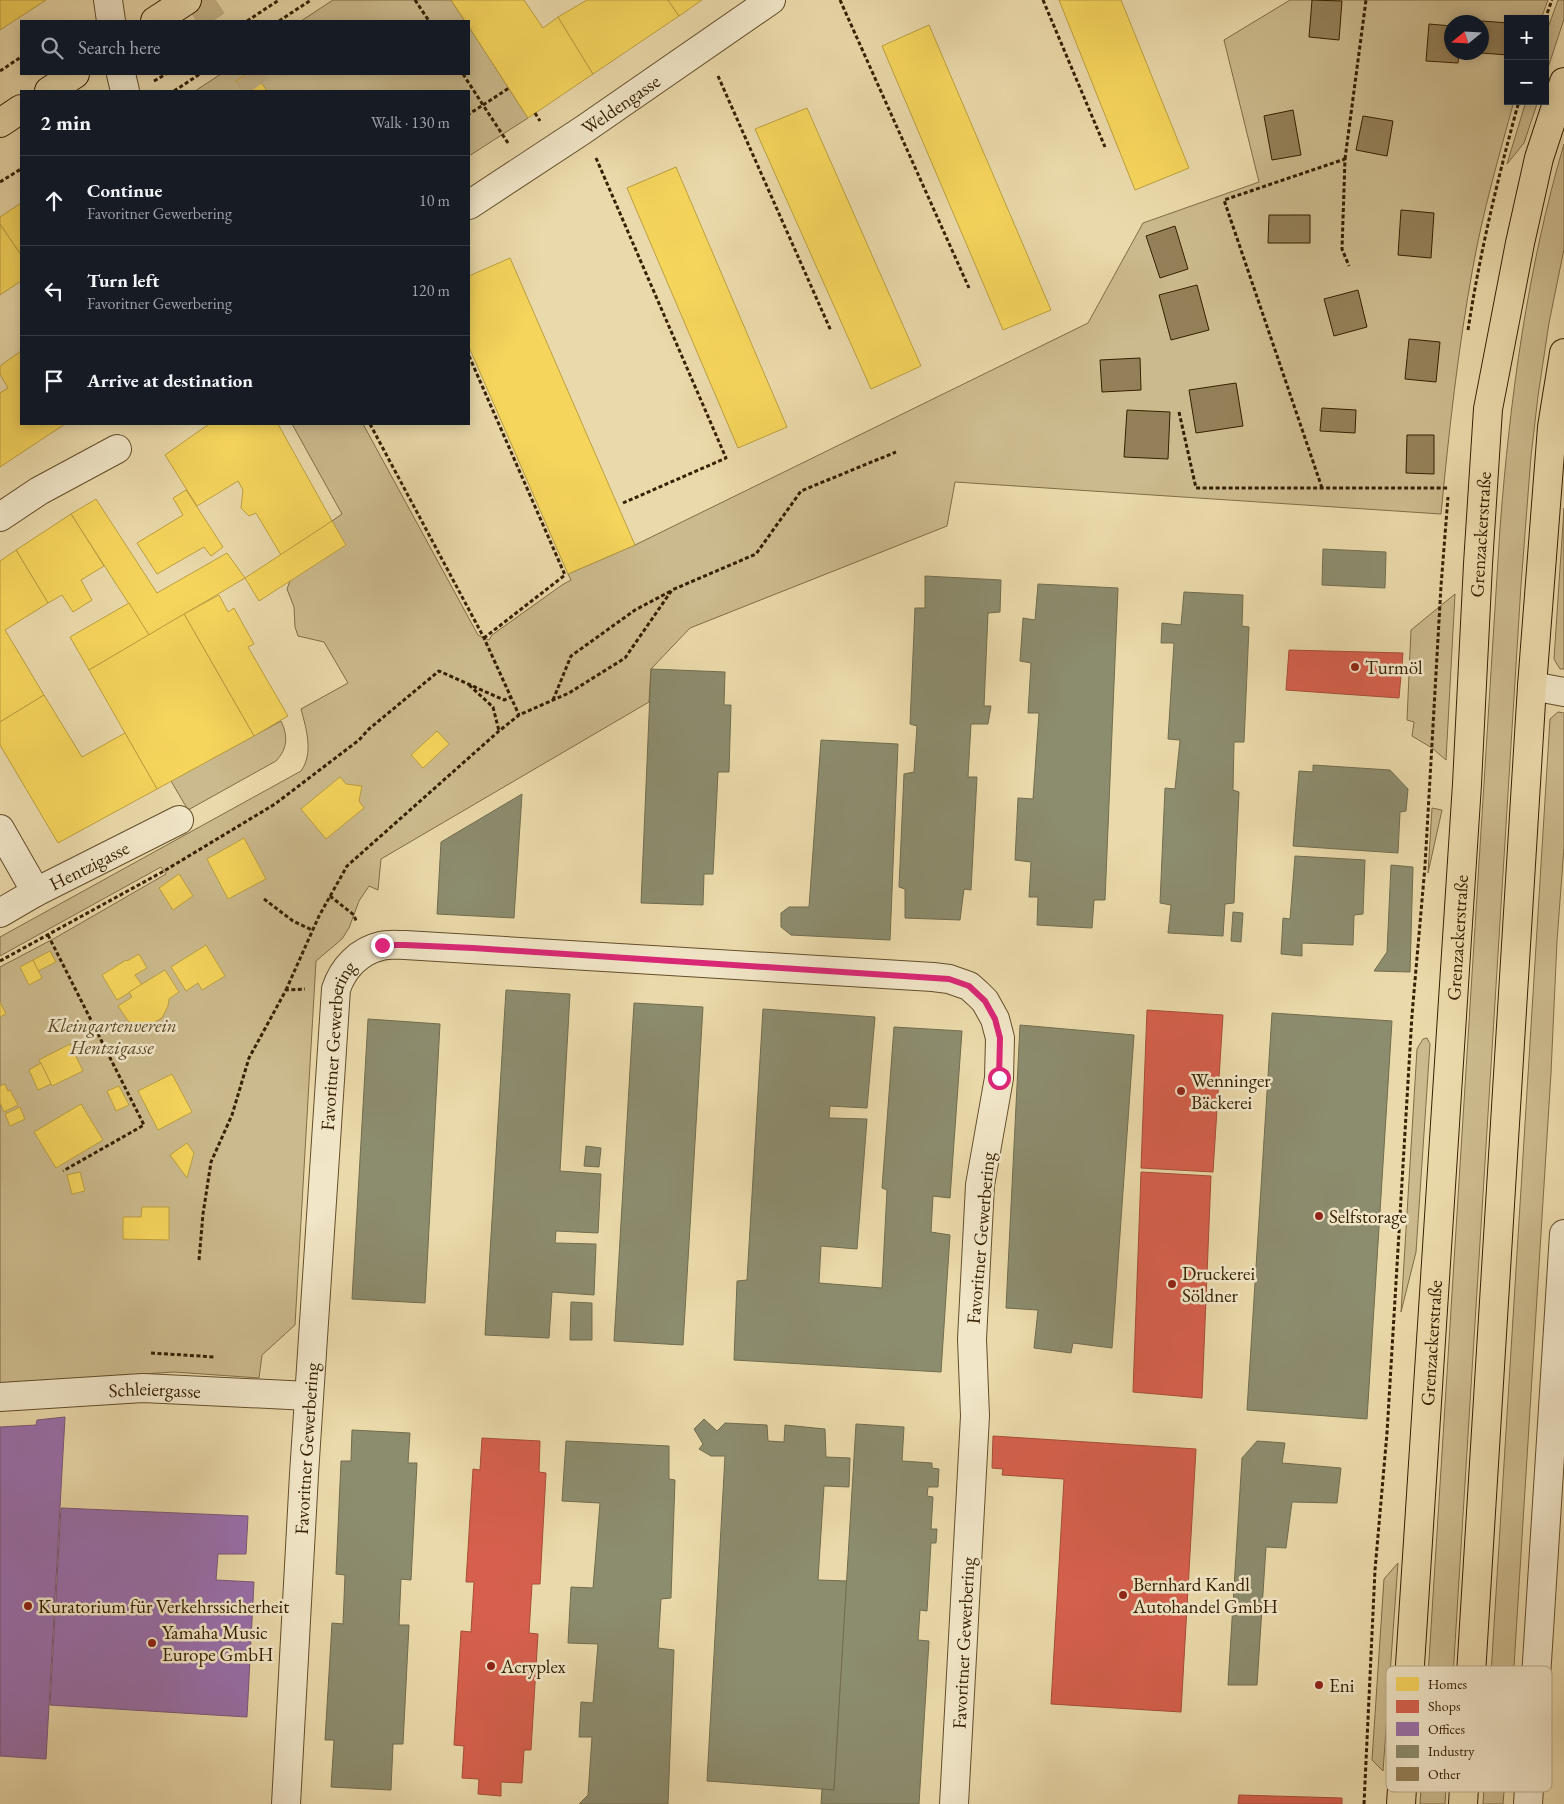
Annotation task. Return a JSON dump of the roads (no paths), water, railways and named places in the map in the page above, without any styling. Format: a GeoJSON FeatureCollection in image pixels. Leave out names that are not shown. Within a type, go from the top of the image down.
{"type":"FeatureCollection","features":[{"type":"Feature","properties":{"kind":"main road"},"geometry":{"type":"LineString","coordinates":[[157,20],[187,0]]}},
{"type":"Feature","properties":{"kind":"main road"},"geometry":{"type":"LineString","coordinates":[[50,90],[73,75]]}},
{"type":"Feature","properties":{"kind":"main road","name":"Grenzackerstraße"},"geometry":{"type":"LineString","coordinates":[[1410,1666],[1467,784],[1488,409],[1520,242],[1539,158],[1564,82]]}},
{"type":"Feature","properties":{"kind":"main road"},"geometry":{"type":"LineString","coordinates":[[0,124],[20,110]]}},
{"type":"Feature","properties":{"kind":"main road"},"geometry":{"type":"LineString","coordinates":[[1472,1666],[1532,686],[1552,427],[1564,353]]}},
{"type":"Feature","properties":{"kind":"street"},"geometry":{"type":"LineString","coordinates":[[108,0],[111,20]]}},
{"type":"Feature","properties":{"kind":"street","name":"Weldengasse"},"geometry":{"type":"LineString","coordinates":[[470,204],[584,130],[771,0]]}},
{"type":"Feature","properties":{"kind":"street"},"geometry":{"type":"LineString","coordinates":[[121,75],[126,90]]}},
{"type":"Feature","properties":{"kind":"street"},"geometry":{"type":"LineString","coordinates":[[0,517],[40,491],[117,449]]}},
{"type":"Feature","properties":{"kind":"street"},"geometry":{"type":"LineString","coordinates":[[1532,686],[1564,692]]}},
{"type":"Feature","properties":{"kind":"street","name":"Hentzigasse"},"geometry":{"type":"LineString","coordinates":[[0,913],[36,892],[179,820]]}},
{"type":"Feature","properties":{"kind":"street"},"geometry":{"type":"LineString","coordinates":[[0,829],[36,892]]}},
{"type":"Feature","properties":{"kind":"street","name":"Favoritner Gewerbering"},"geometry":{"type":"LineString","coordinates":[[286,1804],[309,1396],[336,989],[352,962],[363,953],[382,945],[405,945],[933,977],[949,979],[969,986],[985,1001],[995,1019],[1000,1038],[999,1078],[980,1195],[972,1339],[975,1416],[954,1804]]}},
{"type":"Feature","properties":{"kind":"street"},"geometry":{"type":"LineString","coordinates":[[1539,1666],[1559,1415],[1564,1234]]}},
{"type":"Feature","properties":{"kind":"street","name":"Schleiergasse"},"geometry":{"type":"LineString","coordinates":[[0,1397],[143,1388],[309,1396]]}},
{"type":"Feature","properties":{"kind":"tunnel"},"geometry":{"type":"LineString","coordinates":[[199,0],[212,20]]}},
{"type":"Feature","properties":{"kind":"tunnel"},"geometry":{"type":"LineString","coordinates":[[249,75],[257,87]]}},
{"type":"Feature","properties":{"kind":"place","name":"Turmöl"},"geometry":{"type":"Point","coordinates":[1355,667]}},
{"type":"Feature","properties":{"kind":"place","name":"Wenninger Bäckerei"},"geometry":{"type":"Point","coordinates":[1181,1091]}},
{"type":"Feature","properties":{"kind":"place","name":"Selfstorage"},"geometry":{"type":"Point","coordinates":[1319,1216]}},
{"type":"Feature","properties":{"kind":"place","name":"Druckerei Söldner"},"geometry":{"type":"Point","coordinates":[1172,1284]}},
{"type":"Feature","properties":{"kind":"place","name":"Bernhard Kandl Autohandel GmbH"},"geometry":{"type":"Point","coordinates":[1123,1595]}},
{"type":"Feature","properties":{"kind":"place","name":"Kuratorium für Verkehrssicherheit"},"geometry":{"type":"Point","coordinates":[28,1606]}},
{"type":"Feature","properties":{"kind":"place","name":"Yamaha Music Europe GmbH"},"geometry":{"type":"Point","coordinates":[152,1643]}},
{"type":"Feature","properties":{"kind":"place","name":"Acryplex"},"geometry":{"type":"Point","coordinates":[491,1666]}},
{"type":"Feature","properties":{"kind":"place","name":"Eni"},"geometry":{"type":"Point","coordinates":[1319,1685]}},
{"type":"Feature","properties":{"kind":"park label","name":"Kleingartenverein Hentzigasse"},"geometry":{"type":"Point","coordinates":[112,1036]}}]}
